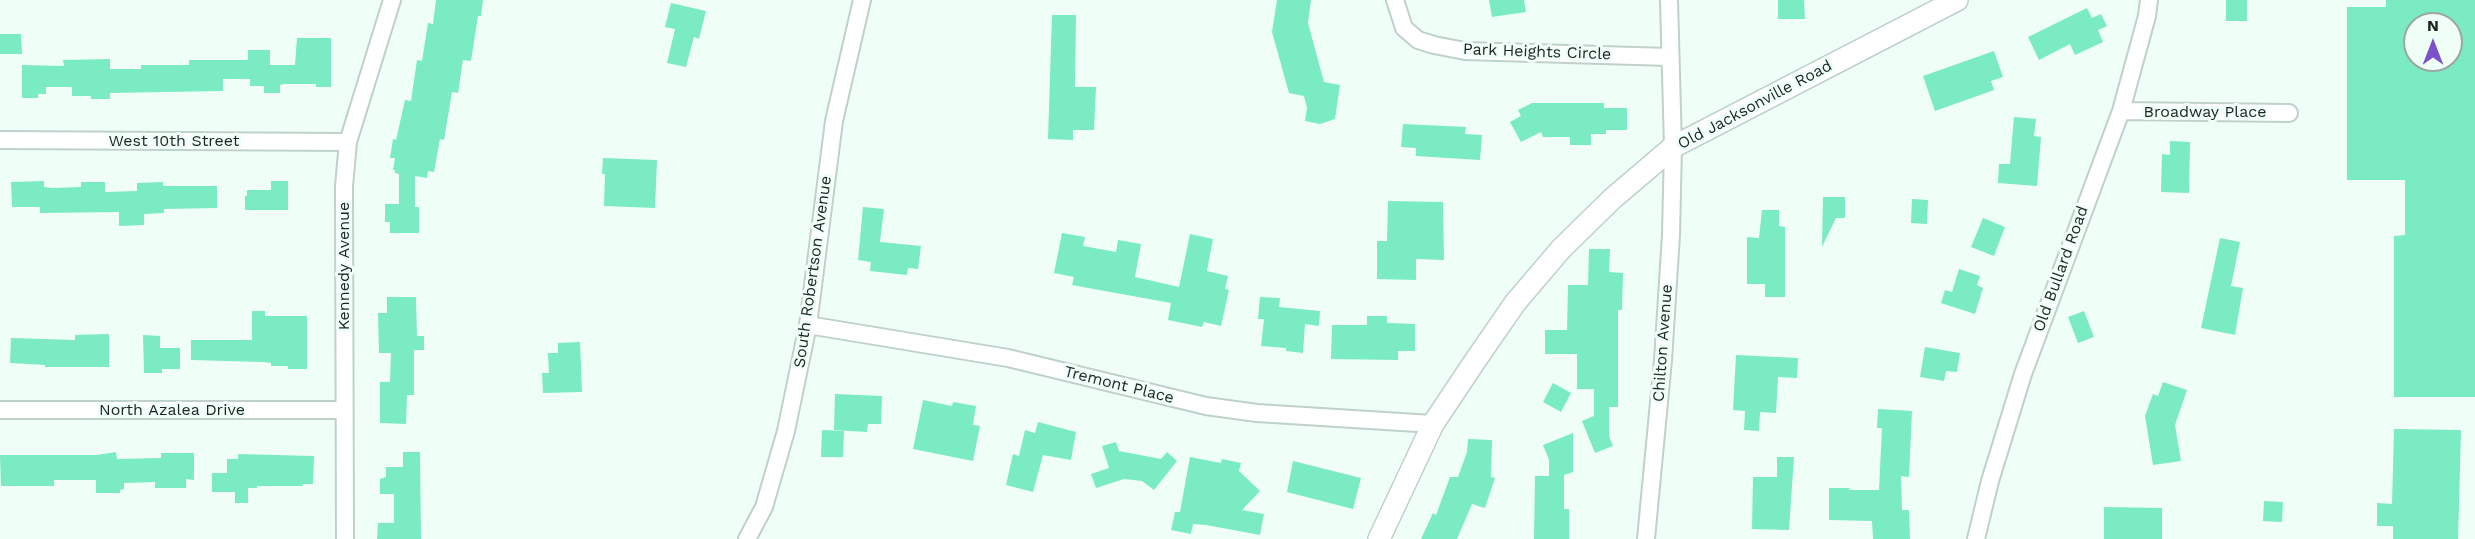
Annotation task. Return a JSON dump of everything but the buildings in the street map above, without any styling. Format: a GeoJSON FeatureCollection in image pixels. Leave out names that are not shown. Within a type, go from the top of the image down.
{"type":"FeatureCollection","features":[{"type":"Feature","properties":{"kind":"main road","name":"Old Jacksonville Road"},"geometry":{"type":"LineString","coordinates":[[1378,539],[1433,424],[1515,303],[1561,249],[1612,200],[1673,147],[1957,0]]}},
{"type":"Feature","properties":{"kind":"street","name":"Kennedy Avenue"},"geometry":{"type":"LineString","coordinates":[[345,539],[344,186],[348,142],[392,0]]}},
{"type":"Feature","properties":{"kind":"street","name":"South Robertson Avenue"},"geometry":{"type":"LineString","coordinates":[[747,539],[764,507],[786,431],[808,325],[834,122],[862,0]]}},
{"type":"Feature","properties":{"kind":"street","name":"Park Heights Circle"},"geometry":{"type":"LineString","coordinates":[[1395,0],[1404,28],[1418,39],[1434,45],[1465,51],[1669,57]]}},
{"type":"Feature","properties":{"kind":"street","name":"Chilton Avenue"},"geometry":{"type":"LineString","coordinates":[[1646,539],[1663,360],[1671,235],[1673,147],[1669,0]]}},
{"type":"Feature","properties":{"kind":"street","name":"Old Bullard Road"},"geometry":{"type":"LineString","coordinates":[[1976,539],[1990,481],[2023,374],[2121,111],[2147,16],[2149,0]]}},
{"type":"Feature","properties":{"kind":"street","name":"Broadway Place"},"geometry":{"type":"LineString","coordinates":[[2121,111],[2289,113]]}},
{"type":"Feature","properties":{"kind":"street","name":"West 10th Street"},"geometry":{"type":"LineString","coordinates":[[0,140],[348,142]]}},
{"type":"Feature","properties":{"kind":"street","name":"Tremont Place"},"geometry":{"type":"LineString","coordinates":[[808,325],[1008,358],[1206,406],[1257,413],[1433,424]]}},
{"type":"Feature","properties":{"kind":"street","name":"North Azalea Drive"},"geometry":{"type":"LineString","coordinates":[[0,410],[344,410]]}}]}
